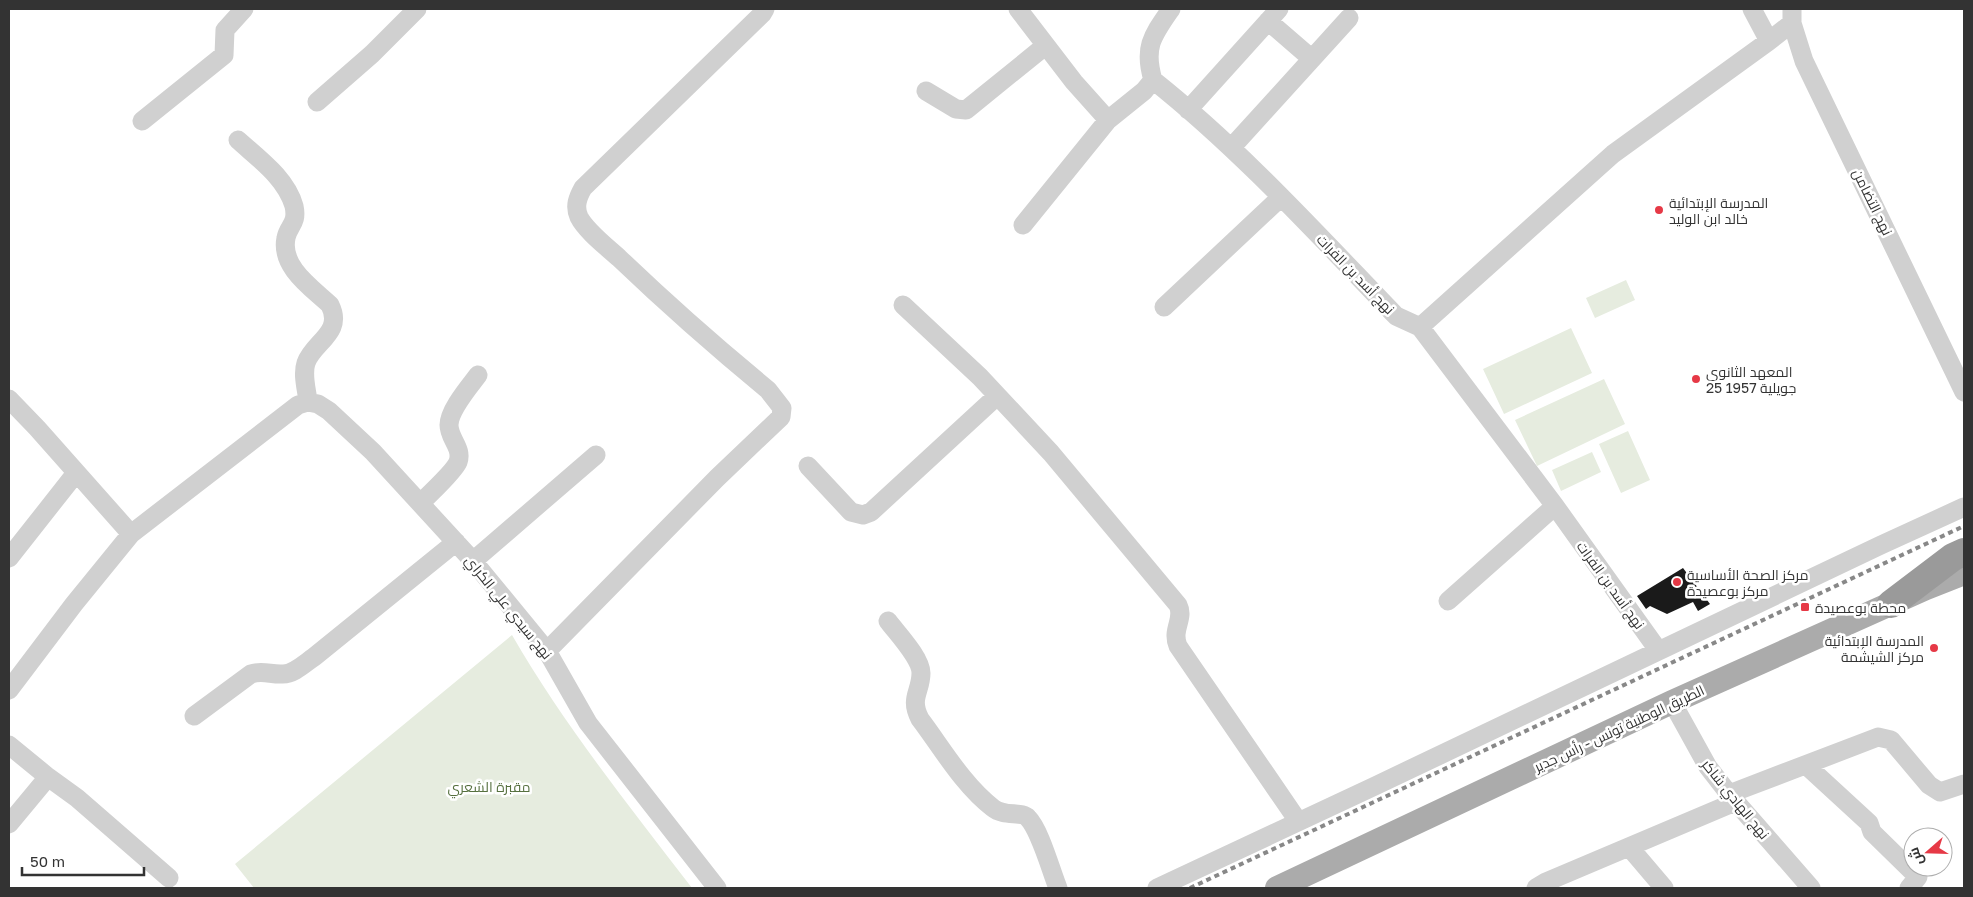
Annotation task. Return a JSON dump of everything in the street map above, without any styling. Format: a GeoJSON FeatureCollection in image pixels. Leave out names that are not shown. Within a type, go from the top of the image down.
{"type":"FeatureCollection","features":[{"type":"Feature","properties":{"kind":"highway"},"geometry":{"type":"LineString","coordinates":[[1891,604],[1953,557],[1964,552]]}},
{"type":"Feature","properties":{"kind":"main road","name":"الطريق الوطنية تونس - رأس جدير"},"geometry":{"type":"LineString","coordinates":[[1277,888],[1672,702],[1964,573]]}},
{"type":"Feature","properties":{"kind":"street"},"geometry":{"type":"LineString","coordinates":[[142,121],[224,55],[225,30],[244,9]]}},
{"type":"Feature","properties":{"kind":"street"},"geometry":{"type":"LineString","coordinates":[[317,102],[372,54],[417,9]]}},
{"type":"Feature","properties":{"kind":"street"},"geometry":{"type":"LineString","coordinates":[[547,651],[717,478],[781,417],[782,408],[768,390],[654,291],[599,240],[582,221],[576,209],[577,200],[583,188],[765,9]]}},
{"type":"Feature","properties":{"kind":"street"},"geometry":{"type":"LineString","coordinates":[[1018,9],[1091,102],[1108,120]]}},
{"type":"Feature","properties":{"kind":"street"},"geometry":{"type":"LineString","coordinates":[[1023,224],[1108,120],[1153,80],[1150,69],[1150,44],[1153,36],[1171,9]]}},
{"type":"Feature","properties":{"kind":"street"},"geometry":{"type":"LineString","coordinates":[[1752,9],[1769,41]]}},
{"type":"Feature","properties":{"kind":"street"},"geometry":{"type":"LineString","coordinates":[[1188,110],[1273,15],[1312,59]]}},
{"type":"Feature","properties":{"kind":"street"},"geometry":{"type":"LineString","coordinates":[[1420,327],[1613,154],[1769,41],[1792,16]]}},
{"type":"Feature","properties":{"kind":"street","name":"نهج التضامن"},"geometry":{"type":"LineString","coordinates":[[1792,16],[1804,61],[1826,110],[1964,392]]}},
{"type":"Feature","properties":{"kind":"street"},"geometry":{"type":"LineString","coordinates":[[1231,148],[1350,18]]}},
{"type":"Feature","properties":{"kind":"street"},"geometry":{"type":"LineString","coordinates":[[926,90],[956,110],[966,110],[1046,46]]}},
{"type":"Feature","properties":{"kind":"street","name":"نهج أسد بن الفرات"},"geometry":{"type":"LineString","coordinates":[[1153,80],[1231,148],[1396,316],[1420,327],[1554,506],[1658,650]]}},
{"type":"Feature","properties":{"kind":"street"},"geometry":{"type":"LineString","coordinates":[[9,690],[74,604],[131,534],[298,405],[308,402],[304,369],[307,360],[330,333],[333,324],[332,310],[330,305],[299,276],[286,255],[286,236],[293,226],[295,217],[289,194],[282,181],[238,140]]}},
{"type":"Feature","properties":{"kind":"street"},"geometry":{"type":"LineString","coordinates":[[1164,307],[1281,197]]}},
{"type":"Feature","properties":{"kind":"street"},"geometry":{"type":"LineString","coordinates":[[903,306],[980,377],[1051,453],[1178,604],[1181,613],[1175,636],[1178,646],[1298,821]]}},
{"type":"Feature","properties":{"kind":"street"},"geometry":{"type":"LineString","coordinates":[[421,503],[457,464],[459,454],[457,445],[450,432],[450,422],[453,412],[478,375]]}},
{"type":"Feature","properties":{"kind":"street"},"geometry":{"type":"LineString","coordinates":[[808,466],[850,512],[863,515],[872,512],[997,396]]}},
{"type":"Feature","properties":{"kind":"street"},"geometry":{"type":"LineString","coordinates":[[9,399],[131,534]]}},
{"type":"Feature","properties":{"kind":"street","name":"نهج سيدي علي الكراي"},"geometry":{"type":"LineString","coordinates":[[308,402],[318,404],[329,411],[373,452],[473,561],[547,651],[588,723],[717,888]]}},
{"type":"Feature","properties":{"kind":"street"},"geometry":{"type":"LineString","coordinates":[[473,561],[596,455]]}},
{"type":"Feature","properties":{"kind":"street"},"geometry":{"type":"LineString","coordinates":[[9,558],[76,473]]}},
{"type":"Feature","properties":{"kind":"street"},"geometry":{"type":"LineString","coordinates":[[1448,600],[1554,506]]}},
{"type":"Feature","properties":{"kind":"street"},"geometry":{"type":"LineString","coordinates":[[1157,888],[1963,506]]}},
{"type":"Feature","properties":{"kind":"street"},"geometry":{"type":"LineString","coordinates":[[194,716],[251,674],[258,672],[285,674],[292,672],[314,657],[456,542]]}},
{"type":"Feature","properties":{"kind":"street"},"geometry":{"type":"LineString","coordinates":[[888,621],[918,662],[921,673],[915,696],[920,719],[973,789],[994,808],[1003,813],[1023,814],[1028,817],[1039,839],[1058,888]]}},
{"type":"Feature","properties":{"kind":"street","name":"نهج الهادي شاكر"},"geometry":{"type":"LineString","coordinates":[[1672,702],[1708,766],[1732,798],[1811,888]]}},
{"type":"Feature","properties":{"kind":"street"},"geometry":{"type":"LineString","coordinates":[[1536,888],[1546,882],[1630,848],[1732,798],[1864,741],[1878,737],[1891,740],[1929,785],[1940,792],[1964,784]]}},
{"type":"Feature","properties":{"kind":"street"},"geometry":{"type":"LineString","coordinates":[[9,745],[77,798],[168,878]]}},
{"type":"Feature","properties":{"kind":"street"},"geometry":{"type":"LineString","coordinates":[[1807,766],[1869,822],[1872,832],[1918,877],[1909,888]]}},
{"type":"Feature","properties":{"kind":"street"},"geometry":{"type":"LineString","coordinates":[[9,824],[48,776]]}},
{"type":"Feature","properties":{"kind":"street"},"geometry":{"type":"LineString","coordinates":[[1630,848],[1664,888]]}},
{"type":"Feature","properties":{"kind":"green space"},"geometry":{"type":"Polygon","coordinates":[[[1626,280],[1635,300],[1595,318],[1586,298],[1626,280]]]}},
{"type":"Feature","properties":{"kind":"green space"},"geometry":{"type":"Polygon","coordinates":[[[1571,328],[1592,373],[1504,414],[1483,369],[1571,328]]]}},
{"type":"Feature","properties":{"kind":"green space"},"geometry":{"type":"Polygon","coordinates":[[[1604,379],[1625,424],[1537,466],[1515,420],[1604,379]]]}},
{"type":"Feature","properties":{"kind":"green space"},"geometry":{"type":"Polygon","coordinates":[[[1628,431],[1650,480],[1621,493],[1599,444],[1628,431]]]}},
{"type":"Feature","properties":{"kind":"green space"},"geometry":{"type":"Polygon","coordinates":[[[1592,452],[1601,472],[1561,491],[1552,470],[1592,452]]]}},
{"type":"Feature","properties":{"kind":"green space","name":"مقبرة الشعري"},"geometry":{"type":"Polygon","coordinates":[[[512,635],[575,733],[692,888],[254,888],[235,864],[512,635]]]}},
{"type":"Feature","properties":{"kind":"building","name":"مركز الصحة الأساسية مركز بوعصيدة"},"geometry":{"type":"Polygon","coordinates":[[[1683,568],[1710,604],[1698,611],[1693,602],[1667,614],[1650,606],[1646,609],[1637,596],[1683,568]]]}},
{"type":"Feature","properties":{"kind":"railway"},"geometry":{"type":"LineString","coordinates":[[1190,888],[1964,526]]}},
{"type":"Feature","properties":{"kind":"place","name":"المدرسة الإبتدائية خالد ابن الوليد"},"geometry":{"type":"Point","coordinates":[1659,210]}},
{"type":"Feature","properties":{"kind":"place","name":"المعهد الثانوي 25 جويلية 1957"},"geometry":{"type":"Point","coordinates":[1696,379]}},
{"type":"Feature","properties":{"kind":"place","name":"مركز الصحة الأساسية مركز بوعصيدة"},"geometry":{"type":"Point","coordinates":[1677,582]}},
{"type":"Feature","properties":{"kind":"place","name":"محطة بوعصيدة"},"geometry":{"type":"Point","coordinates":[1805,607]}},
{"type":"Feature","properties":{"kind":"place","name":"المدرسة الإبتدائية مركز الشيشمة"},"geometry":{"type":"Point","coordinates":[1934,648]}}]}
